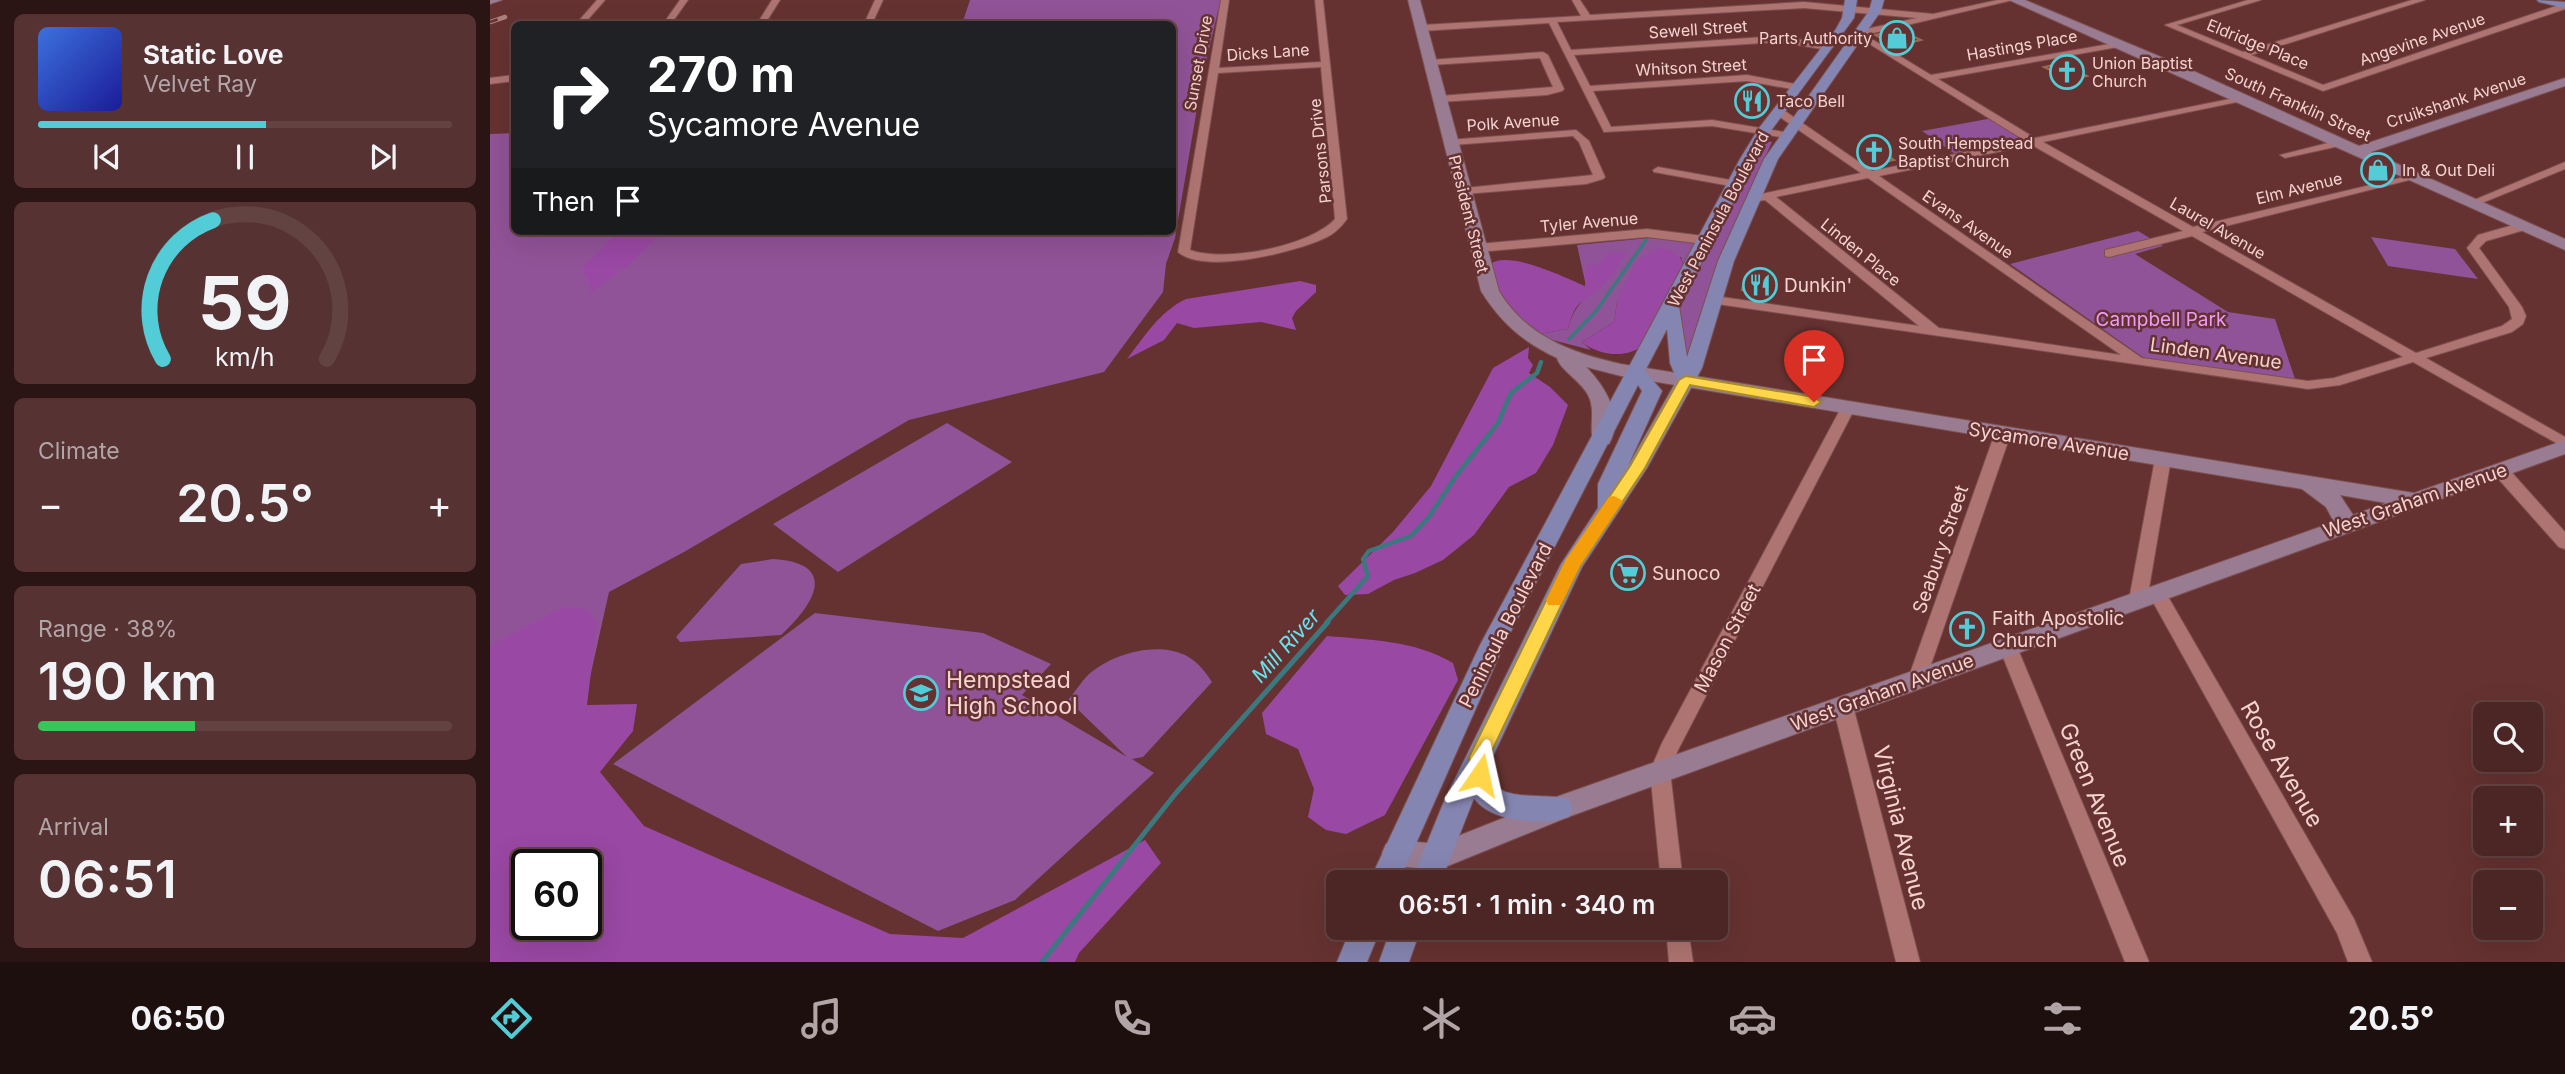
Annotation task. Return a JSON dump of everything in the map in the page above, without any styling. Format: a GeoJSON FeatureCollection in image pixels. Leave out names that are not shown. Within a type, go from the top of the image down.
{"type":"FeatureCollection","features":[{"type":"Feature","properties":{"kind":"main road"},"geometry":{"type":"LineString","coordinates":[[2543,0],[2565,5]]}},
{"type":"Feature","properties":{"kind":"main road","name":"West Peninsula Boulevard"},"geometry":{"type":"LineString","coordinates":[[1635,372],[1764,131],[1845,24],[1851,4]]}},
{"type":"Feature","properties":{"kind":"main road","name":"West Peninsula Boulevard"},"geometry":{"type":"LineString","coordinates":[[1686,380],[1693,368],[1726,261],[1760,198],[1771,159],[1877,6]]}},
{"type":"Feature","properties":{"kind":"main road"},"geometry":{"type":"LineString","coordinates":[[1671,307],[1676,319],[1679,369],[1686,380]]}},
{"type":"Feature","properties":{"kind":"main road"},"geometry":{"type":"LineString","coordinates":[[1608,510],[1609,484],[1652,391],[1649,384],[1635,372]]}},
{"type":"Feature","properties":{"kind":"main road","name":"Peninsula Boulevard"},"geometry":{"type":"LineString","coordinates":[[1389,870],[1492,645],[1635,372]]}},
{"type":"Feature","properties":{"kind":"main road","name":"Peninsula Boulevard"},"geometry":{"type":"LineString","coordinates":[[1432,870],[1454,808],[1572,564],[1637,468],[1686,380]]}},
{"type":"Feature","properties":{"kind":"main road"},"geometry":{"type":"LineString","coordinates":[[1479,757],[1481,785],[1487,794],[1516,808],[1559,807]]}},
{"type":"Feature","properties":{"kind":"main road"},"geometry":{"type":"LineString","coordinates":[[1352,962],[1361,940]]}},
{"type":"Feature","properties":{"kind":"main road"},"geometry":{"type":"LineString","coordinates":[[1394,962],[1402,940]]}},
{"type":"Feature","properties":{"kind":"street"},"geometry":{"type":"LineString","coordinates":[[490,1],[496,0]]}},
{"type":"Feature","properties":{"kind":"street"},"geometry":{"type":"LineString","coordinates":[[583,21],[601,0]]}},
{"type":"Feature","properties":{"kind":"street"},"geometry":{"type":"LineString","coordinates":[[669,21],[684,0]]}},
{"type":"Feature","properties":{"kind":"street"},"geometry":{"type":"LineString","coordinates":[[763,21],[776,0]]}},
{"type":"Feature","properties":{"kind":"street"},"geometry":{"type":"LineString","coordinates":[[868,21],[879,0]]}},
{"type":"Feature","properties":{"kind":"street","name":"Sunset Drive"},"geometry":{"type":"LineString","coordinates":[[1225,0],[1184,252],[1204,257],[1229,256]]}},
{"type":"Feature","properties":{"kind":"street","name":"Parsons Drive"},"geometry":{"type":"LineString","coordinates":[[1229,256],[1296,245],[1332,229],[1341,219],[1319,0]]}},
{"type":"Feature","properties":{"kind":"street","name":"President Street"},"geometry":{"type":"LineString","coordinates":[[1414,0],[1465,191],[1484,275],[1496,303],[1507,318],[1552,349],[1580,360],[1686,380]]}},
{"type":"Feature","properties":{"kind":"street"},"geometry":{"type":"LineString","coordinates":[[1576,0],[1587,18]]}},
{"type":"Feature","properties":{"kind":"street"},"geometry":{"type":"LineString","coordinates":[[1665,0],[1675,13]]}},
{"type":"Feature","properties":{"kind":"street"},"geometry":{"type":"LineString","coordinates":[[1860,34],[2009,0]]}},
{"type":"Feature","properties":{"kind":"street","name":"South Franklin Street"},"geometry":{"type":"LineString","coordinates":[[2015,0],[2563,242]]}},
{"type":"Feature","properties":{"kind":"street","name":"Eldridge Place"},"geometry":{"type":"LineString","coordinates":[[2257,0],[2169,25],[2323,88],[2329,86]]}},
{"type":"Feature","properties":{"kind":"street"},"geometry":{"type":"LineString","coordinates":[[2243,55],[2420,0]]}},
{"type":"Feature","properties":{"kind":"street"},"geometry":{"type":"LineString","coordinates":[[1422,29],[1804,5],[1877,6],[1935,17]]}},
{"type":"Feature","properties":{"kind":"street","name":"Angevine Avenue"},"geometry":{"type":"LineString","coordinates":[[2329,86],[2565,5]]}},
{"type":"Feature","properties":{"kind":"street"},"geometry":{"type":"LineString","coordinates":[[1552,21],[1608,130],[1712,123],[1786,135]]}},
{"type":"Feature","properties":{"kind":"street","name":"Laurel Avenue"},"geometry":{"type":"LineString","coordinates":[[1860,34],[2035,142],[2565,445]]}},
{"type":"Feature","properties":{"kind":"street","name":"Sewell Street"},"geometry":{"type":"LineString","coordinates":[[1569,53],[1779,39],[1828,47]]}},
{"type":"Feature","properties":{"kind":"street","name":"Hastings Place"},"geometry":{"type":"LineString","coordinates":[[1930,78],[2119,44]]}},
{"type":"Feature","properties":{"kind":"street"},"geometry":{"type":"LineString","coordinates":[[1430,62],[1543,55],[1559,89],[1440,99]]}},
{"type":"Feature","properties":{"kind":"street","name":"Dicks Lane"},"geometry":{"type":"LineString","coordinates":[[1212,71],[1326,64]]}},
{"type":"Feature","properties":{"kind":"street"},"geometry":{"type":"LineString","coordinates":[[490,81],[511,78]]}},
{"type":"Feature","properties":{"kind":"street","name":"Whitson Street"},"geometry":{"type":"LineString","coordinates":[[1587,89],[1747,78],[1797,87]]}},
{"type":"Feature","properties":{"kind":"street","name":"Cruikshank Avenue"},"geometry":{"type":"LineString","coordinates":[[2359,151],[2565,82]]}},
{"type":"Feature","properties":{"kind":"street"},"geometry":{"type":"LineString","coordinates":[[1760,198],[2242,98]]}},
{"type":"Feature","properties":{"kind":"street","name":"Evans Avenue"},"geometry":{"type":"LineString","coordinates":[[1778,111],[2140,362]]}},
{"type":"Feature","properties":{"kind":"street","name":"Polk Avenue"},"geometry":{"type":"LineString","coordinates":[[1452,142],[1576,133],[1584,141],[1599,177],[1586,181],[1465,191]]}},
{"type":"Feature","properties":{"kind":"street"},"geometry":{"type":"LineString","coordinates":[[2285,155],[2340,143]]}},
{"type":"Feature","properties":{"kind":"street"},"geometry":{"type":"LineString","coordinates":[[2473,203],[2565,165]]}},
{"type":"Feature","properties":{"kind":"street"},"geometry":{"type":"LineString","coordinates":[[1658,170],[1736,184]]}},
{"type":"Feature","properties":{"kind":"street","name":"Elm Avenue"},"geometry":{"type":"LineString","coordinates":[[2109,253],[2413,176]]}},
{"type":"Feature","properties":{"kind":"street","name":"Linden Place"},"geometry":{"type":"LineString","coordinates":[[1760,198],[1935,332]]}},
{"type":"Feature","properties":{"kind":"street","name":"Linden Avenue"},"geometry":{"type":"LineString","coordinates":[[1715,300],[2308,386],[2334,382],[2507,329],[2518,321],[2515,307],[2473,246],[2486,237],[2524,226]]}},
{"type":"Feature","properties":{"kind":"street","name":"Tyler Avenue"},"geometry":{"type":"LineString","coordinates":[[1478,248],[1647,233],[1704,240]]}},
{"type":"Feature","properties":{"kind":"street"},"geometry":{"type":"LineString","coordinates":[[1552,349],[1579,370],[1592,386],[1603,409],[1602,439]]}},
{"type":"Feature","properties":{"kind":"street","name":"Sycamore Avenue"},"geometry":{"type":"LineString","coordinates":[[1686,380],[2413,500]]}},
{"type":"Feature","properties":{"kind":"street","name":"Mason Street"},"geometry":{"type":"LineString","coordinates":[[1671,870],[1660,771],[1668,749],[1848,408]]}},
{"type":"Feature","properties":{"kind":"street","name":"Seabury Street"},"geometry":{"type":"LineString","coordinates":[[1917,679],[2003,433]]}},
{"type":"Feature","properties":{"kind":"street","name":"West Graham Avenue"},"geometry":{"type":"LineString","coordinates":[[1396,853],[1432,870],[1559,807],[2565,445]]}},
{"type":"Feature","properties":{"kind":"street"},"geometry":{"type":"LineString","coordinates":[[2148,596],[2139,583],[2163,459]]}},
{"type":"Feature","properties":{"kind":"street"},"geometry":{"type":"LineString","coordinates":[[2500,470],[2565,543]]}},
{"type":"Feature","properties":{"kind":"street"},"geometry":{"type":"LineString","coordinates":[[2302,482],[2337,504],[2344,513],[2346,524]]}},
{"type":"Feature","properties":{"kind":"street","name":"Rose Avenue"},"geometry":{"type":"LineString","coordinates":[[2148,596],[2340,916],[2360,962]]}},
{"type":"Feature","properties":{"kind":"street","name":"Green Avenue"},"geometry":{"type":"LineString","coordinates":[[2008,647],[2137,962]]}},
{"type":"Feature","properties":{"kind":"street","name":"Virginia Avenue"},"geometry":{"type":"LineString","coordinates":[[1843,706],[1908,962]]}},
{"type":"Feature","properties":{"kind":"street"},"geometry":{"type":"LineString","coordinates":[[1678,940],[1681,962]]}},
{"type":"Feature","properties":{"kind":"green space"},"geometry":{"type":"Polygon","coordinates":[[[970,0],[1223,0],[1202,79],[1176,232],[1176,21],[963,21],[970,0]]]}},
{"type":"Feature","properties":{"kind":"green space"},"geometry":{"type":"Polygon","coordinates":[[[1993,118],[2033,141],[1958,156],[1922,131],[1993,118]]]}},
{"type":"Feature","properties":{"kind":"green space"},"geometry":{"type":"Polygon","coordinates":[[[511,133],[511,235],[1176,235],[1166,264],[1163,292],[1104,372],[909,420],[684,552],[609,592],[564,794],[849,962],[490,962],[490,134],[511,133]]]}},
{"type":"Feature","properties":{"kind":"green space"},"geometry":{"type":"Polygon","coordinates":[[[1766,141],[1772,142],[1724,247],[1686,362],[1679,329],[1680,308],[1714,237],[1766,141]]]}},
{"type":"Feature","properties":{"kind":"green space","name":"Campbell Park"},"geometry":{"type":"Polygon","coordinates":[[[2138,231],[2163,246],[2135,254],[2228,312],[2275,319],[2296,382],[2144,358],[2010,264],[2138,231]]]}},
{"type":"Feature","properties":{"kind":"green space"},"geometry":{"type":"Polygon","coordinates":[[[2371,237],[2455,249],[2478,279],[2388,266],[2371,237]]]}},
{"type":"Feature","properties":{"kind":"green space"},"geometry":{"type":"Polygon","coordinates":[[[1649,238],[1698,242],[1683,264],[1681,257],[1617,302],[1614,322],[1582,342],[1591,350],[1533,335],[1568,329],[1580,304],[1601,287],[1600,263],[1586,286],[1577,245],[1649,238]]]}},
{"type":"Feature","properties":{"kind":"green space"},"geometry":{"type":"Polygon","coordinates":[[[947,423],[1012,462],[838,572],[773,524],[947,423]]]}},
{"type":"Feature","properties":{"kind":"green space"},"geometry":{"type":"Polygon","coordinates":[[[773,559],[794,562],[807,568],[814,577],[811,599],[781,635],[680,642],[676,637],[741,564],[773,559]]]}},
{"type":"Feature","properties":{"kind":"green space"},"geometry":{"type":"Polygon","coordinates":[[[815,613],[983,633],[1051,664],[1022,695],[1127,757],[1068,700],[1088,675],[1121,656],[1161,649],[1189,657],[1212,682],[1143,757],[1132,759],[1154,773],[1015,900],[938,931],[613,764],[815,613]]]}},
{"type":"Feature","properties":{"kind":"shaded area"},"geometry":{"type":"Polygon","coordinates":[[[615,235],[659,235],[630,264],[587,295],[591,287],[583,270],[615,235]]]}},
{"type":"Feature","properties":{"kind":"shaded area"},"geometry":{"type":"Polygon","coordinates":[[[1659,248],[1674,252],[1683,264],[1639,348],[1625,353],[1609,354],[1594,350],[1582,342],[1614,322],[1617,302],[1636,261],[1659,248]]]}},
{"type":"Feature","properties":{"kind":"shaded area"},"geometry":{"type":"Polygon","coordinates":[[[1627,252],[1606,281],[1578,305],[1568,329],[1533,335],[1503,308],[1490,264],[1510,260],[1523,262],[1585,286],[1587,266],[1599,263],[1609,253],[1627,252]]]}},
{"type":"Feature","properties":{"kind":"shaded area"},"geometry":{"type":"Polygon","coordinates":[[[1300,281],[1316,285],[1316,292],[1292,318],[1296,330],[1261,322],[1194,328],[1177,323],[1164,340],[1127,359],[1160,318],[1186,299],[1300,281]]]}},
{"type":"Feature","properties":{"kind":"shaded area"},"geometry":{"type":"Polygon","coordinates":[[[1529,347],[1528,358],[1533,365],[1529,373],[1550,387],[1568,405],[1553,445],[1536,473],[1509,487],[1474,535],[1443,560],[1368,594],[1345,595],[1338,586],[1393,532],[1431,486],[1493,368],[1529,347]]]}},
{"type":"Feature","properties":{"kind":"shaded area"},"geometry":{"type":"Polygon","coordinates":[[[564,607],[588,609],[597,623],[587,705],[637,704],[633,731],[600,772],[644,826],[890,934],[963,938],[1145,840],[1161,863],[1079,953],[1075,962],[490,962],[490,646],[564,607]]]}},
{"type":"Feature","properties":{"kind":"shaded area"},"geometry":{"type":"Polygon","coordinates":[[[1327,636],[1392,642],[1438,655],[1453,663],[1458,680],[1385,815],[1346,834],[1326,830],[1308,817],[1314,789],[1298,749],[1266,734],[1262,713],[1327,636]]]}},
{"type":"Feature","properties":{"kind":"building","name":"Parts Authority"},"geometry":{"type":"Polygon","coordinates":[[[1899,30],[1921,40],[1896,46],[1875,35],[1899,30]]]}},
{"type":"Feature","properties":{"kind":"building","name":"Union Baptist Church"},"geometry":{"type":"Polygon","coordinates":[[[2061,63],[2087,76],[2071,80],[2044,67],[2061,63]]]}},
{"type":"Feature","properties":{"kind":"building","name":"South Hempstead Baptist Church"},"geometry":{"type":"Polygon","coordinates":[[[1874,146],[1894,160],[1879,163],[1860,149],[1874,146]]]}},
{"type":"Feature","properties":{"kind":"building","name":"Dunkin'"},"geometry":{"type":"Polygon","coordinates":[[[1745,277],[1775,281],[1772,294],[1742,290],[1745,277]]]}},
{"type":"Feature","properties":{"kind":"waterway"},"geometry":{"type":"LineString","coordinates":[[1569,339],[1596,311],[1646,240]]}},
{"type":"Feature","properties":{"kind":"waterway","name":"Mill River"},"geometry":{"type":"LineString","coordinates":[[1326,623],[1368,576],[1363,559],[1369,551],[1411,536],[1429,517],[1456,476],[1498,423],[1511,393],[1537,373],[1541,362]]}},
{"type":"Feature","properties":{"kind":"waterway","name":"Mill River"},"geometry":{"type":"LineString","coordinates":[[1042,962],[1176,793],[1328,622]]}},
{"type":"Feature","properties":{"kind":"railway"},"geometry":{"type":"LineString","coordinates":[[490,22],[505,17]]}},
{"type":"Feature","properties":{"kind":"slow traffic"},"geometry":{"type":"LineString","coordinates":[[1554,600],[1572,564],[1614,501]]}},
{"type":"Feature","properties":{"kind":"place","name":"Parts Authority"},"geometry":{"type":"Point","coordinates":[1897,38]}},
{"type":"Feature","properties":{"kind":"place","name":"Union Baptist Church"},"geometry":{"type":"Point","coordinates":[2067,72]}},
{"type":"Feature","properties":{"kind":"place","name":"Taco Bell"},"geometry":{"type":"Point","coordinates":[1752,101]}},
{"type":"Feature","properties":{"kind":"place","name":"South Hempstead Baptist Church"},"geometry":{"type":"Point","coordinates":[1874,152]}},
{"type":"Feature","properties":{"kind":"place","name":"In & Out Deli"},"geometry":{"type":"Point","coordinates":[2378,170]}},
{"type":"Feature","properties":{"kind":"place","name":"Dunkin'"},"geometry":{"type":"Point","coordinates":[1760,285]}},
{"type":"Feature","properties":{"kind":"place","name":"Sunoco"},"geometry":{"type":"Point","coordinates":[1628,573]}},
{"type":"Feature","properties":{"kind":"place","name":"Faith Apostolic Church"},"geometry":{"type":"Point","coordinates":[1967,629]}},
{"type":"Feature","properties":{"kind":"place","name":"Hempstead High School"},"geometry":{"type":"Point","coordinates":[921,693]}},
{"type":"Feature","properties":{"kind":"route"},"geometry":{"type":"LineString","coordinates":[[1480,775],[1479,757],[1572,564],[1637,468],[1686,380],[1814,402]]}}]}
